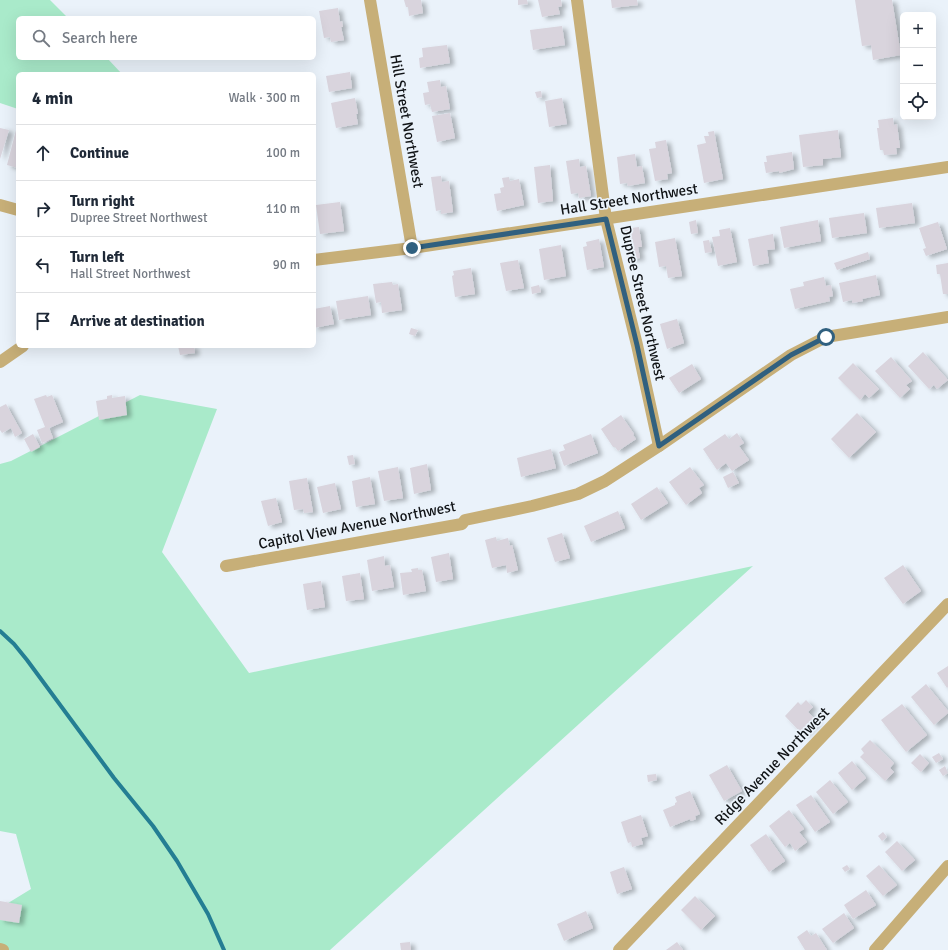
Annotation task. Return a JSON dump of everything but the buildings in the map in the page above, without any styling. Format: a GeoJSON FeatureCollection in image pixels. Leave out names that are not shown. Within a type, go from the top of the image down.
{"type":"FeatureCollection","features":[{"type":"Feature","properties":{"kind":"street","name":"Hill Street Northwest"},"geometry":{"type":"LineString","coordinates":[[370,0],[412,248]]}},
{"type":"Feature","properties":{"kind":"street","name":"Dupree Street Northwest"},"geometry":{"type":"LineString","coordinates":[[577,0],[606,219],[637,345],[659,446]]}},
{"type":"Feature","properties":{"kind":"street","name":"Hall Street Northwest"},"geometry":{"type":"LineString","coordinates":[[316,260],[412,248],[946,171]]}},
{"type":"Feature","properties":{"kind":"street"},"geometry":{"type":"LineString","coordinates":[[0,205],[16,209]]}},
{"type":"Feature","properties":{"kind":"street","name":"Capitol View Avenue Northwest"},"geometry":{"type":"LineString","coordinates":[[226,566],[462,524],[465,520],[532,506],[578,494],[605,481],[659,446],[791,355],[826,337],[948,317]]}},
{"type":"Feature","properties":{"kind":"street"},"geometry":{"type":"LineString","coordinates":[[0,362],[20,348]]}},
{"type":"Feature","properties":{"kind":"street","name":"Ridge Avenue Northwest"},"geometry":{"type":"LineString","coordinates":[[619,950],[948,604]]}},
{"type":"Feature","properties":{"kind":"street"},"geometry":{"type":"LineString","coordinates":[[876,950],[948,866]]}},
{"type":"Feature","properties":{"kind":"green space"},"geometry":{"type":"Polygon","coordinates":[[[0,0],[50,0],[66,16],[16,16],[16,60],[109,60],[120,72],[16,72],[16,108],[0,103],[0,0]]]}},
{"type":"Feature","properties":{"kind":"green space"},"geometry":{"type":"Polygon","coordinates":[[[140,395],[217,409],[162,552],[249,673],[753,566],[330,950],[0,950],[0,908],[31,889],[16,834],[0,831],[0,464],[11,461],[140,395]]]}},
{"type":"Feature","properties":{"kind":"waterway"},"geometry":{"type":"LineString","coordinates":[[0,631],[14,644],[27,660],[114,778],[153,826],[177,861],[208,914],[224,950]]}},
{"type":"Feature","properties":{"kind":"route"},"geometry":{"type":"LineString","coordinates":[[412,248],[606,219],[637,345],[659,446],[791,355],[826,337]]}}]}
